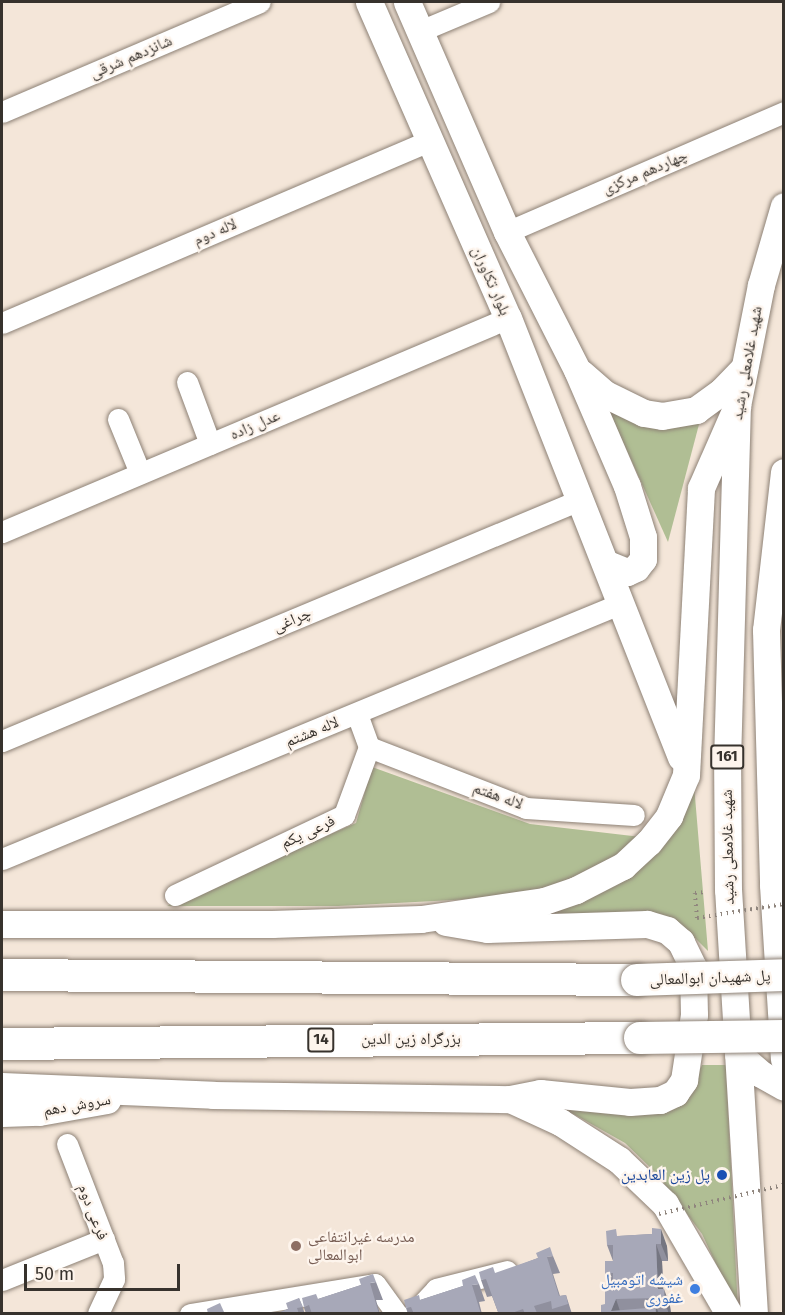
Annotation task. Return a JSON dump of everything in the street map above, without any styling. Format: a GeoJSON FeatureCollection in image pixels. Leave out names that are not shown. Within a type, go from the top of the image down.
{"type":"FeatureCollection","features":[{"type":"Feature","properties":{"kind":"highway","name":"پل شهیدان ابوالمعالی"},"geometry":{"type":"LineString","coordinates":[[2,975],[637,980],[783,975]]}},
{"type":"Feature","properties":{"kind":"highway","name":"بزرگراه زین الدین"},"geometry":{"type":"LineString","coordinates":[[2,1044],[783,1036]]}},
{"type":"Feature","properties":{"kind":"main road","name":"بلوار تکاوران"},"geometry":{"type":"LineString","coordinates":[[369,2],[428,141],[508,318],[673,730],[686,775]]}},
{"type":"Feature","properties":{"kind":"main road"},"geometry":{"type":"LineString","coordinates":[[407,2],[507,232],[577,370],[627,486],[645,548],[636,568],[627,572],[607,564]]}},
{"type":"Feature","properties":{"kind":"main road","name":"شهید غلامعلی رشید"},"geometry":{"type":"LineString","coordinates":[[754,1314],[728,890],[727,762],[737,406],[783,206]]}},
{"type":"Feature","properties":{"kind":"main road"},"geometry":{"type":"LineString","coordinates":[[577,370],[605,394],[644,413],[662,416],[696,410],[722,391],[744,368]]}},
{"type":"Feature","properties":{"kind":"main road"},"geometry":{"type":"LineString","coordinates":[[2,924],[272,924],[421,918],[544,901],[602,878],[649,842],[669,816],[686,775],[701,488],[737,406]]}},
{"type":"Feature","properties":{"kind":"main road","name":"161"},"geometry":{"type":"LineString","coordinates":[[783,472],[766,630],[773,885],[783,1059]]}},
{"type":"Feature","properties":{"kind":"main road"},"geometry":{"type":"LineString","coordinates":[[766,630],[783,712]]}},
{"type":"Feature","properties":{"kind":"main road"},"geometry":{"type":"LineString","coordinates":[[2,1086],[510,1099],[540,1093],[630,1101],[660,1100],[675,1093],[684,1080],[694,1015],[693,967],[681,942],[667,930],[647,924],[486,928],[421,918]]}},
{"type":"Feature","properties":{"kind":"main road"},"geometry":{"type":"LineString","coordinates":[[738,1054],[761,1074],[783,1087]]}},
{"type":"Feature","properties":{"kind":"main road","name":"سروش دهم"},"geometry":{"type":"LineString","coordinates":[[2,1113],[39,1112],[153,1091]]}},
{"type":"Feature","properties":{"kind":"main road"},"geometry":{"type":"LineString","coordinates":[[510,1099],[560,1122],[619,1160],[665,1204],[729,1314]]}},
{"type":"Feature","properties":{"kind":"street","name":"شانزدهم شرقی"},"geometry":{"type":"LineString","coordinates":[[2,112],[260,2]]}},
{"type":"Feature","properties":{"kind":"street"},"geometry":{"type":"LineString","coordinates":[[420,31],[489,2]]}},
{"type":"Feature","properties":{"kind":"street","name":"چهاردهم مرکزی"},"geometry":{"type":"LineString","coordinates":[[507,232],[783,112]]}},
{"type":"Feature","properties":{"kind":"street","name":"لاله دوم"},"geometry":{"type":"LineString","coordinates":[[2,323],[428,141]]}},
{"type":"Feature","properties":{"kind":"street","name":"عدل زاده"},"geometry":{"type":"LineString","coordinates":[[2,532],[508,318]]}},
{"type":"Feature","properties":{"kind":"street"},"geometry":{"type":"LineString","coordinates":[[187,382],[210,444]]}},
{"type":"Feature","properties":{"kind":"street"},"geometry":{"type":"LineString","coordinates":[[118,419],[140,473]]}},
{"type":"Feature","properties":{"kind":"street","name":"چراغی"},"geometry":{"type":"LineString","coordinates":[[2,741],[582,499]]}},
{"type":"Feature","properties":{"kind":"street","name":"لاله هشتم"},"geometry":{"type":"LineString","coordinates":[[2,859],[622,603]]}},
{"type":"Feature","properties":{"kind":"street"},"geometry":{"type":"LineString","coordinates":[[357,714],[369,747]]}},
{"type":"Feature","properties":{"kind":"street","name":"لاله هفتم"},"geometry":{"type":"LineString","coordinates":[[369,747],[526,808],[634,815]]}},
{"type":"Feature","properties":{"kind":"street","name":"فرعی یکم"},"geometry":{"type":"LineString","coordinates":[[174,895],[344,815],[369,747]]}},
{"type":"Feature","properties":{"kind":"street","name":"فرعی دوم"},"geometry":{"type":"LineString","coordinates":[[67,1144],[113,1263],[114,1279],[98,1314]]}},
{"type":"Feature","properties":{"kind":"street"},"geometry":{"type":"LineString","coordinates":[[2,1280],[104,1239]]}},
{"type":"Feature","properties":{"kind":"street"},"geometry":{"type":"LineString","coordinates":[[412,1314],[436,1289],[524,1267]]}},
{"type":"Feature","properties":{"kind":"street"},"geometry":{"type":"LineString","coordinates":[[190,1314],[375,1284],[397,1314]]}},
{"type":"Feature","properties":{"kind":"path"},"geometry":{"type":"LineString","coordinates":[[695,893],[697,918],[783,904]]}},
{"type":"Feature","properties":{"kind":"path"},"geometry":{"type":"LineString","coordinates":[[659,1214],[783,1185]]}},
{"type":"Feature","properties":{"kind":"green space"},"geometry":{"type":"Polygon","coordinates":[[[606,404],[702,413],[668,542],[606,404]]]}},
{"type":"Feature","properties":{"kind":"green space"},"geometry":{"type":"Polygon","coordinates":[[[372,767],[530,824],[641,837],[619,856],[554,886],[492,898],[338,906],[167,906],[356,823],[372,767]]]}},
{"type":"Feature","properties":{"kind":"green space"},"geometry":{"type":"Polygon","coordinates":[[[694,785],[708,951],[683,926],[524,913],[572,901],[694,785]]]}},
{"type":"Feature","properties":{"kind":"green space"},"geometry":{"type":"Polygon","coordinates":[[[702,1065],[726,1065],[738,1311],[702,1234],[657,1174],[625,1143],[554,1103],[689,1092],[702,1065]]]}},
{"type":"Feature","properties":{"kind":"building"},"geometry":{"type":"Polygon","coordinates":[[[652,1228],[661,1229],[661,1244],[656,1244],[658,1289],[664,1289],[665,1303],[656,1304],[657,1298],[616,1299],[611,1311],[647,1308],[647,1302],[655,1303],[656,1314],[601,1314],[601,1305],[605,1304],[605,1289],[613,1290],[613,1273],[605,1273],[605,1261],[613,1261],[613,1245],[607,1245],[606,1231],[616,1229],[617,1236],[652,1234],[652,1228]]]}},
{"type":"Feature","properties":{"kind":"building"},"geometry":{"type":"Polygon","coordinates":[[[550,1247],[553,1256],[547,1257],[559,1296],[566,1295],[568,1304],[552,1309],[551,1301],[534,1306],[536,1314],[525,1314],[523,1309],[509,1314],[495,1314],[498,1312],[486,1279],[481,1280],[479,1272],[493,1267],[495,1273],[538,1258],[536,1253],[550,1247]]]}},
{"type":"Feature","properties":{"kind":"building"},"geometry":{"type":"Polygon","coordinates":[[[373,1274],[376,1282],[370,1283],[379,1314],[312,1314],[309,1305],[304,1307],[302,1298],[316,1294],[318,1299],[361,1285],[359,1279],[373,1274]]]}},
{"type":"Feature","properties":{"kind":"building"},"geometry":{"type":"Polygon","coordinates":[[[475,1275],[479,1284],[472,1285],[481,1314],[414,1314],[411,1307],[406,1308],[404,1300],[419,1295],[420,1300],[463,1286],[462,1280],[475,1275]]]}},
{"type":"Feature","properties":{"kind":"building"},"geometry":{"type":"Polygon","coordinates":[[[299,1298],[303,1307],[297,1308],[299,1314],[275,1314],[288,1309],[286,1303],[299,1298]]]}},
{"type":"Feature","properties":{"kind":"building"},"geometry":{"type":"Polygon","coordinates":[[[220,1303],[224,1312],[208,1314],[207,1309],[220,1303]]]}},
{"type":"Feature","properties":{"kind":"place","name":"پل زین العابدین"},"geometry":{"type":"Point","coordinates":[722,1175]}},
{"type":"Feature","properties":{"kind":"place","name":"مدرسه غیرانتفاعی ابوالمعالی"},"geometry":{"type":"Point","coordinates":[296,1246]}},
{"type":"Feature","properties":{"kind":"place","name":"شیشه اتومبیل غفوری"},"geometry":{"type":"Point","coordinates":[695,1289]}}]}
